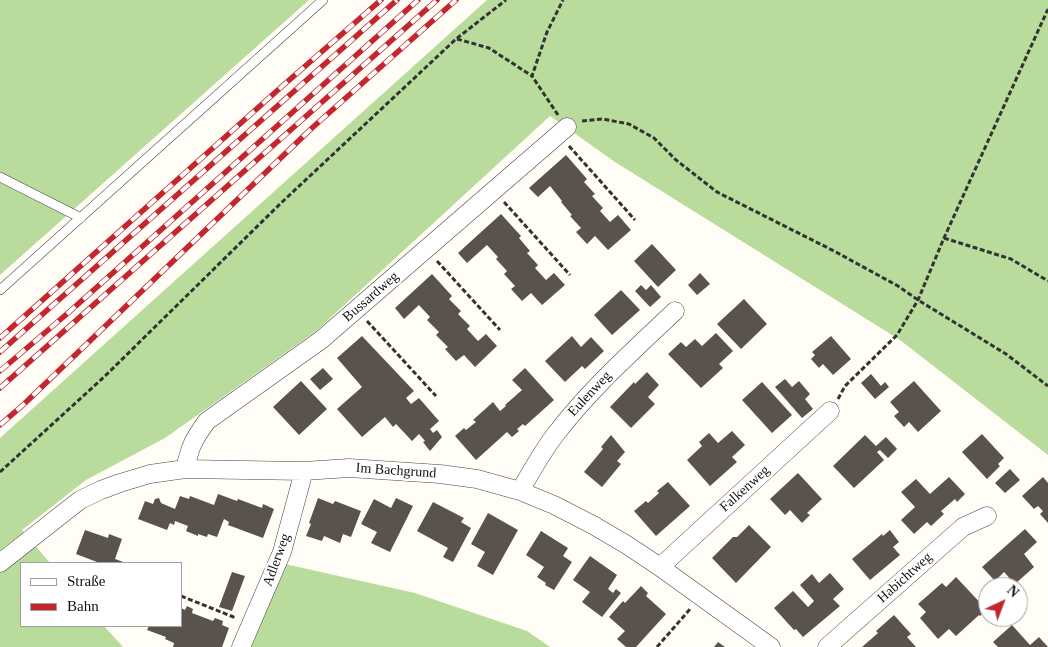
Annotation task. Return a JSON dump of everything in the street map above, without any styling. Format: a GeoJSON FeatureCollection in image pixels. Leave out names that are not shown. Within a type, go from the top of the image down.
{"type":"FeatureCollection","features":[{"type":"Feature","properties":{"kind":"street","name":"Bussardweg"},"geometry":{"type":"LineString","coordinates":[[186,469],[190,448],[197,434],[207,421],[321,340],[563,131]]}},
{"type":"Feature","properties":{"kind":"street","name":"Eulenweg"},"geometry":{"type":"LineString","coordinates":[[520,491],[544,451],[578,407],[608,374],[675,311]]}},
{"type":"Feature","properties":{"kind":"street","name":"Falkenweg"},"geometry":{"type":"LineString","coordinates":[[660,567],[830,411]]}},
{"type":"Feature","properties":{"kind":"street","name":"Im Bachgrund"},"geometry":{"type":"LineString","coordinates":[[0,563],[80,500],[101,490],[150,474],[186,469],[304,471],[349,468],[440,474],[477,479],[520,491],[554,505],[593,525],[660,567],[771,647]]}},
{"type":"Feature","properties":{"kind":"street","name":"Adlerweg"},"geometry":{"type":"LineString","coordinates":[[242,647],[282,552],[304,471]]}},
{"type":"Feature","properties":{"kind":"street","name":"Habichtweg"},"geometry":{"type":"LineString","coordinates":[[827,647],[963,526],[987,516]]}},
{"type":"Feature","properties":{"kind":"lane"},"geometry":{"type":"LineString","coordinates":[[0,290],[323,0]]}},
{"type":"Feature","properties":{"kind":"lane"},"geometry":{"type":"LineString","coordinates":[[0,177],[81,218]]}},
{"type":"Feature","properties":{"kind":"path"},"geometry":{"type":"LineString","coordinates":[[0,472],[104,377],[280,204],[456,39],[506,0]]}},
{"type":"Feature","properties":{"kind":"path"},"geometry":{"type":"LineString","coordinates":[[532,76],[547,32],[563,0]]}},
{"type":"Feature","properties":{"kind":"path"},"geometry":{"type":"LineString","coordinates":[[830,411],[845,386],[897,335],[918,300],[944,238],[1048,9]]}},
{"type":"Feature","properties":{"kind":"path"},"geometry":{"type":"LineString","coordinates":[[456,39],[488,48],[532,76],[563,131],[636,220]]}},
{"type":"Feature","properties":{"kind":"path"},"geometry":{"type":"LineString","coordinates":[[563,131],[583,120],[603,119],[629,124],[654,138],[676,160],[717,192],[834,251],[898,286],[1006,354],[1048,386]]}},
{"type":"Feature","properties":{"kind":"path"},"geometry":{"type":"LineString","coordinates":[[494,191],[570,275]]}},
{"type":"Feature","properties":{"kind":"path"},"geometry":{"type":"LineString","coordinates":[[944,238],[1011,259],[1048,281]]}},
{"type":"Feature","properties":{"kind":"path"},"geometry":{"type":"LineString","coordinates":[[426,249],[500,330]]}},
{"type":"Feature","properties":{"kind":"path"},"geometry":{"type":"LineString","coordinates":[[356,309],[436,396]]}},
{"type":"Feature","properties":{"kind":"path"},"geometry":{"type":"LineString","coordinates":[[182,596],[251,624]]}},
{"type":"Feature","properties":{"kind":"path"},"geometry":{"type":"LineString","coordinates":[[657,647],[702,597]]}},
{"type":"Feature","properties":{"kind":"green space"},"geometry":{"type":"Polygon","coordinates":[[[0,0],[309,0],[0,275],[0,0]]]}},
{"type":"Feature","properties":{"kind":"green space"},"geometry":{"type":"Polygon","coordinates":[[[487,0],[1048,0],[1048,455],[900,340],[615,162],[550,116],[315,332],[165,438],[86,480],[22,530],[49,562],[20,562],[20,627],[105,627],[123,647],[0,647],[0,438],[487,0]]]}},
{"type":"Feature","properties":{"kind":"green space"},"geometry":{"type":"Polygon","coordinates":[[[285,564],[415,593],[527,631],[550,647],[250,647],[285,564]]]}},
{"type":"Feature","properties":{"kind":"building"},"geometry":{"type":"Polygon","coordinates":[[[566,155],[587,179],[584,182],[595,194],[592,196],[603,208],[600,211],[610,222],[618,215],[631,230],[608,250],[595,236],[587,244],[576,232],[581,228],[570,216],[572,215],[550,186],[538,197],[529,188],[566,155]]]}},
{"type":"Feature","properties":{"kind":"building"},"geometry":{"type":"Polygon","coordinates":[[[501,214],[521,236],[519,238],[530,251],[527,253],[538,265],[535,268],[546,280],[554,273],[565,285],[542,305],[531,293],[522,301],[511,289],[515,286],[504,274],[507,271],[487,245],[467,263],[458,253],[501,214]]]}},
{"type":"Feature","properties":{"kind":"building"},"geometry":{"type":"Polygon","coordinates":[[[652,244],[676,270],[658,287],[634,261],[652,244]]]}},
{"type":"Feature","properties":{"kind":"building"},"geometry":{"type":"Polygon","coordinates":[[[700,273],[710,284],[697,295],[688,285],[700,273]]]}},
{"type":"Feature","properties":{"kind":"building"},"geometry":{"type":"Polygon","coordinates":[[[432,274],[452,296],[449,299],[461,311],[458,314],[470,326],[467,329],[478,341],[486,334],[497,346],[475,367],[464,355],[456,361],[445,349],[448,347],[436,335],[439,332],[427,320],[430,317],[419,305],[404,319],[395,308],[432,274]]]}},
{"type":"Feature","properties":{"kind":"building"},"geometry":{"type":"Polygon","coordinates":[[[641,285],[646,290],[651,285],[661,297],[650,307],[635,291],[641,285]]]}},
{"type":"Feature","properties":{"kind":"building"},"geometry":{"type":"Polygon","coordinates":[[[621,290],[640,310],[612,335],[594,315],[621,290]]]}},
{"type":"Feature","properties":{"kind":"building"},"geometry":{"type":"Polygon","coordinates":[[[744,299],[767,324],[741,349],[717,324],[744,299]]]}},
{"type":"Feature","properties":{"kind":"building"},"geometry":{"type":"Polygon","coordinates":[[[716,333],[733,351],[719,364],[723,368],[701,388],[668,354],[681,342],[686,347],[695,339],[702,346],[716,333]]]}},
{"type":"Feature","properties":{"kind":"building"},"geometry":{"type":"Polygon","coordinates":[[[362,336],[414,391],[406,398],[411,404],[419,398],[439,421],[430,429],[433,433],[437,430],[442,437],[430,451],[419,434],[412,441],[396,424],[393,427],[385,417],[362,437],[337,409],[362,387],[337,358],[362,336]]]}},
{"type":"Feature","properties":{"kind":"building"},"geometry":{"type":"Polygon","coordinates":[[[572,336],[581,347],[591,337],[604,351],[585,369],[582,366],[565,382],[545,361],[572,336]]]}},
{"type":"Feature","properties":{"kind":"building"},"geometry":{"type":"Polygon","coordinates":[[[831,336],[851,359],[833,375],[823,364],[819,368],[811,359],[815,355],[812,352],[831,336]]]}},
{"type":"Feature","properties":{"kind":"building"},"geometry":{"type":"Polygon","coordinates":[[[323,368],[333,379],[320,390],[310,379],[323,368]]]}},
{"type":"Feature","properties":{"kind":"building"},"geometry":{"type":"Polygon","coordinates":[[[525,368],[554,400],[525,426],[523,424],[517,429],[519,431],[512,437],[507,432],[476,460],[455,436],[464,428],[466,430],[476,422],[473,420],[493,402],[500,411],[506,406],[522,390],[512,380],[525,368]]]}},
{"type":"Feature","properties":{"kind":"building"},"geometry":{"type":"Polygon","coordinates":[[[647,372],[659,385],[648,397],[655,404],[631,428],[610,407],[634,382],[635,384],[647,372]]]}},
{"type":"Feature","properties":{"kind":"building"},"geometry":{"type":"Polygon","coordinates":[[[871,374],[881,386],[885,382],[889,387],[875,399],[861,383],[871,374]]]}},
{"type":"Feature","properties":{"kind":"building"},"geometry":{"type":"Polygon","coordinates":[[[785,379],[792,387],[799,381],[810,394],[805,399],[813,409],[802,418],[775,387],[785,379]]]}},
{"type":"Feature","properties":{"kind":"building"},"geometry":{"type":"Polygon","coordinates":[[[301,381],[327,409],[299,435],[273,407],[301,381]]]}},
{"type":"Feature","properties":{"kind":"building"},"geometry":{"type":"Polygon","coordinates":[[[914,381],[941,411],[918,432],[909,422],[904,427],[894,416],[899,412],[890,402],[914,381]]]}},
{"type":"Feature","properties":{"kind":"building"},"geometry":{"type":"Polygon","coordinates":[[[762,382],[792,415],[772,433],[742,400],[762,382]]]}},
{"type":"Feature","properties":{"kind":"building"},"geometry":{"type":"Polygon","coordinates":[[[732,431],[745,445],[732,457],[737,462],[710,486],[687,460],[702,446],[699,442],[709,433],[718,443],[732,431]]]}},
{"type":"Feature","properties":{"kind":"building"},"geometry":{"type":"Polygon","coordinates":[[[982,434],[1004,458],[998,464],[1000,466],[987,479],[962,452],[982,434]]]}},
{"type":"Feature","properties":{"kind":"building"},"geometry":{"type":"Polygon","coordinates":[[[611,435],[625,452],[617,461],[621,464],[602,487],[584,472],[603,449],[601,447],[611,435]]]}},
{"type":"Feature","properties":{"kind":"building"},"geometry":{"type":"Polygon","coordinates":[[[865,435],[876,446],[886,437],[897,449],[888,458],[880,450],[877,452],[884,460],[854,488],[833,466],[865,435]]]}},
{"type":"Feature","properties":{"kind":"building"},"geometry":{"type":"Polygon","coordinates":[[[1010,469],[1020,480],[1005,493],[995,483],[1010,469]]]}},
{"type":"Feature","properties":{"kind":"building"},"geometry":{"type":"Polygon","coordinates":[[[798,473],[822,499],[807,513],[810,515],[802,523],[790,510],[785,515],[770,499],[798,473]]]}},
{"type":"Feature","properties":{"kind":"building"},"geometry":{"type":"Polygon","coordinates":[[[949,477],[965,494],[957,502],[955,499],[941,511],[944,514],[931,526],[927,522],[914,534],[901,520],[915,507],[901,492],[916,479],[930,494],[949,477]]]}},
{"type":"Feature","properties":{"kind":"building"},"geometry":{"type":"Polygon","coordinates":[[[1043,477],[1048,483],[1048,523],[1040,514],[1043,511],[1038,506],[1034,509],[1022,496],[1043,477]]]}},
{"type":"Feature","properties":{"kind":"building"},"geometry":{"type":"Polygon","coordinates":[[[668,482],[690,506],[656,536],[634,511],[646,501],[648,503],[659,493],[657,491],[668,482]]]}},
{"type":"Feature","properties":{"kind":"building"},"geometry":{"type":"Polygon","coordinates":[[[218,494],[262,508],[263,504],[274,509],[263,538],[228,525],[229,522],[224,519],[217,537],[208,534],[207,537],[198,534],[198,536],[186,531],[188,526],[175,521],[174,525],[170,523],[167,530],[138,519],[145,501],[153,504],[155,499],[159,498],[161,503],[175,509],[180,496],[189,499],[190,496],[214,505],[218,494]]]}},
{"type":"Feature","properties":{"kind":"building"},"geometry":{"type":"Polygon","coordinates":[[[318,498],[333,504],[335,501],[361,511],[351,537],[343,534],[340,543],[324,536],[322,541],[306,536],[318,498]]]}},
{"type":"Feature","properties":{"kind":"building"},"geometry":{"type":"Polygon","coordinates":[[[396,498],[413,506],[390,552],[371,543],[377,532],[361,524],[374,499],[391,508],[396,498]]]}},
{"type":"Feature","properties":{"kind":"building"},"geometry":{"type":"Polygon","coordinates":[[[433,502],[464,518],[461,522],[471,528],[453,562],[443,557],[448,548],[417,531],[433,502]]]}},
{"type":"Feature","properties":{"kind":"building"},"geometry":{"type":"Polygon","coordinates":[[[488,513],[518,530],[493,575],[477,566],[485,552],[471,544],[488,513]]]}},
{"type":"Feature","properties":{"kind":"building"},"geometry":{"type":"Polygon","coordinates":[[[749,525],[771,547],[736,583],[712,558],[733,537],[737,537],[749,525]]]}},
{"type":"Feature","properties":{"kind":"building"},"geometry":{"type":"Polygon","coordinates":[[[1025,529],[1037,542],[1024,554],[1034,567],[1023,577],[1009,577],[1004,572],[999,577],[991,577],[982,567],[1025,529]]]}},
{"type":"Feature","properties":{"kind":"building"},"geometry":{"type":"Polygon","coordinates":[[[85,530],[108,538],[109,534],[122,539],[115,559],[123,562],[97,562],[76,554],[85,530]]]}},
{"type":"Feature","properties":{"kind":"building"},"geometry":{"type":"Polygon","coordinates":[[[890,530],[899,542],[893,547],[900,555],[870,580],[852,559],[882,534],[883,536],[890,530]]]}},
{"type":"Feature","properties":{"kind":"building"},"geometry":{"type":"Polygon","coordinates":[[[541,531],[568,548],[563,556],[572,562],[554,590],[537,577],[544,567],[526,555],[541,531]]]}},
{"type":"Feature","properties":{"kind":"building"},"geometry":{"type":"Polygon","coordinates":[[[590,556],[617,575],[608,589],[613,593],[616,589],[621,593],[602,617],[582,602],[590,592],[573,580],[590,556]]]}},
{"type":"Feature","properties":{"kind":"building"},"geometry":{"type":"Polygon","coordinates":[[[232,572],[245,576],[232,611],[219,607],[232,572]]]}},
{"type":"Feature","properties":{"kind":"building"},"geometry":{"type":"Polygon","coordinates":[[[830,573],[844,589],[833,599],[840,606],[803,637],[774,608],[793,591],[808,607],[814,601],[800,585],[812,574],[819,583],[830,573]]]}},
{"type":"Feature","properties":{"kind":"building"},"geometry":{"type":"Polygon","coordinates":[[[956,577],[978,600],[978,616],[956,636],[949,629],[938,639],[920,618],[926,612],[918,604],[942,583],[946,587],[956,577]]]}},
{"type":"Feature","properties":{"kind":"building"},"geometry":{"type":"Polygon","coordinates":[[[641,586],[648,593],[646,596],[666,614],[636,647],[626,647],[617,639],[625,631],[609,617],[623,601],[625,603],[641,586]]]}},
{"type":"Feature","properties":{"kind":"building"},"geometry":{"type":"Polygon","coordinates":[[[187,606],[193,609],[192,613],[213,621],[215,618],[223,621],[222,625],[229,628],[222,647],[173,647],[174,643],[165,639],[166,637],[147,630],[148,627],[182,627],[182,608],[185,610],[187,606]]]}},
{"type":"Feature","properties":{"kind":"building"},"geometry":{"type":"Polygon","coordinates":[[[894,615],[911,634],[907,637],[916,647],[862,647],[878,633],[876,631],[894,615]]]}},
{"type":"Feature","properties":{"kind":"building"},"geometry":{"type":"Polygon","coordinates":[[[1010,627],[1014,627],[1030,645],[1039,637],[1048,647],[998,647],[993,642],[1010,627]]]}},
{"type":"Feature","properties":{"kind":"building"},"geometry":{"type":"Polygon","coordinates":[[[718,642],[725,647],[714,647],[718,642]]]}},
{"type":"Feature","properties":{"kind":"railway"},"geometry":{"type":"LineString","coordinates":[[0,338],[381,0]]}},
{"type":"Feature","properties":{"kind":"railway"},"geometry":{"type":"LineString","coordinates":[[0,352],[397,0]]}},
{"type":"Feature","properties":{"kind":"railway"},"geometry":{"type":"LineString","coordinates":[[0,371],[68,313],[418,0]]}},
{"type":"Feature","properties":{"kind":"railway"},"geometry":{"type":"LineString","coordinates":[[0,388],[437,0]]}},
{"type":"Feature","properties":{"kind":"railway"},"geometry":{"type":"LineString","coordinates":[[0,425],[312,128],[456,0]]}}]}
